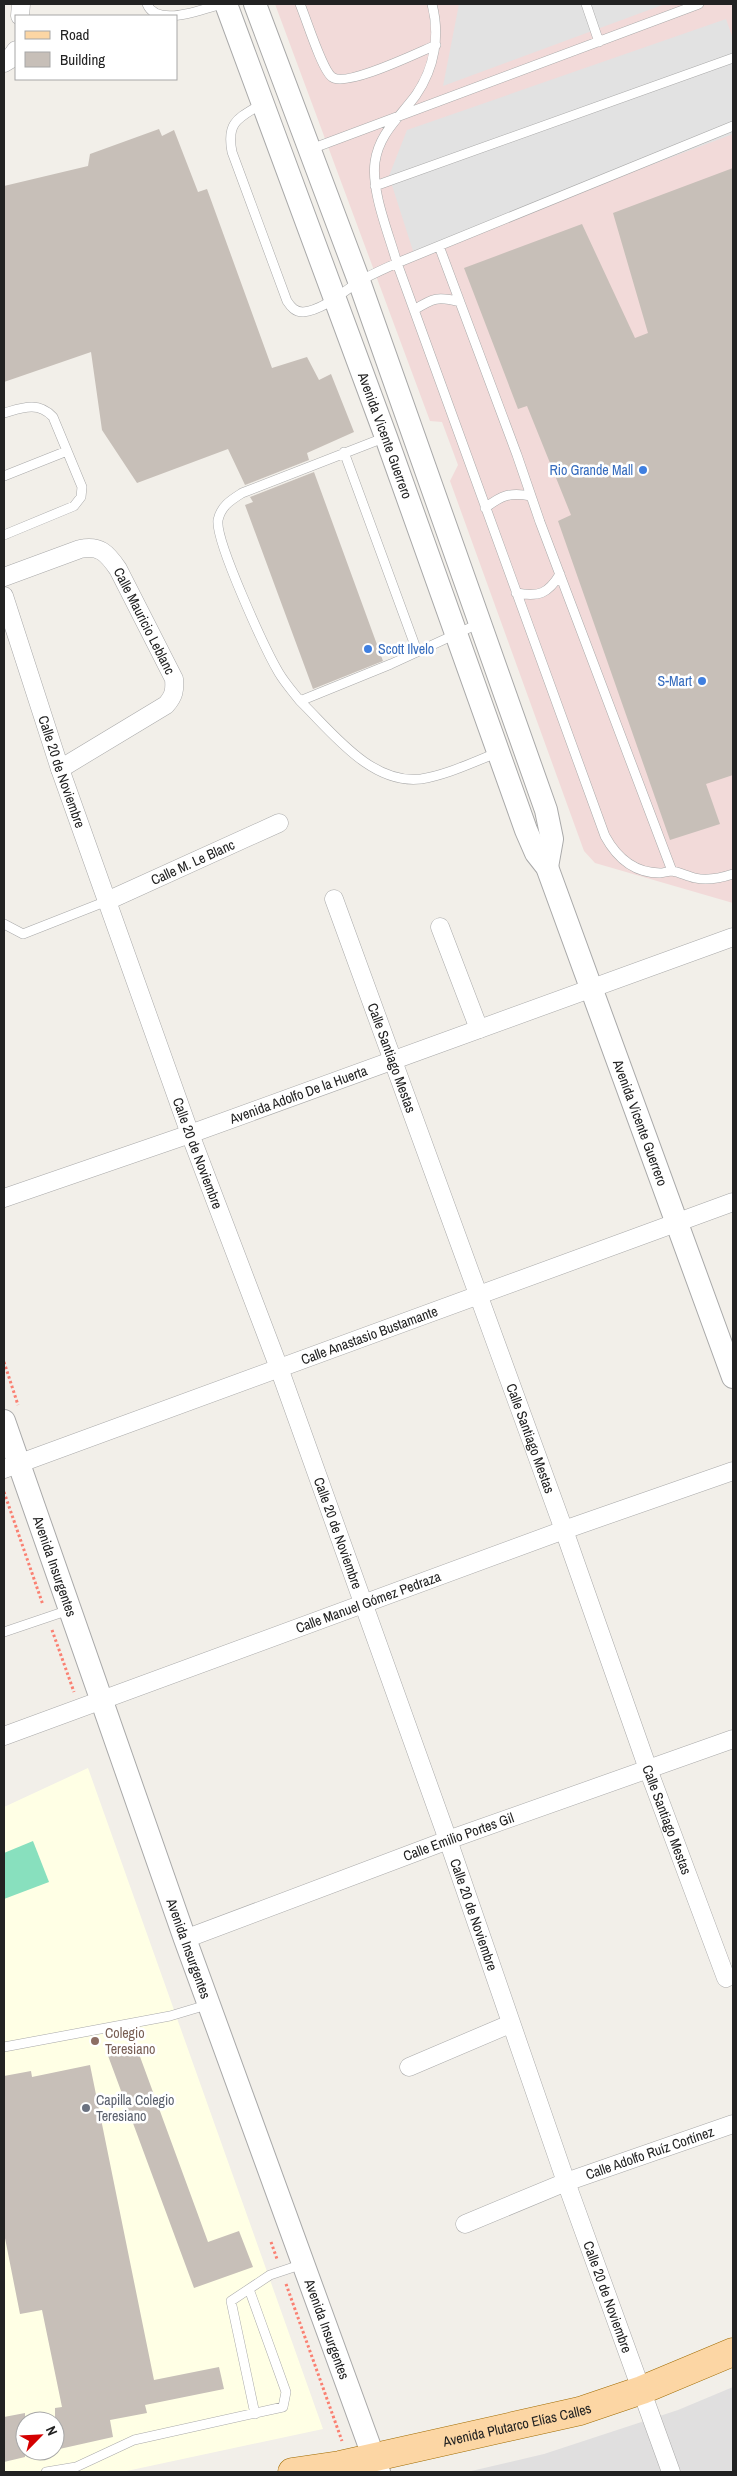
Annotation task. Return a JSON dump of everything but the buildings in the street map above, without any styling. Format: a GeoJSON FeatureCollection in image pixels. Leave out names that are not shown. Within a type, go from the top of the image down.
{"type":"FeatureCollection","features":[{"type":"Feature","properties":{"kind":"main road","name":"Avenida Plutarco Elías Calles"},"geometry":{"type":"LineString","coordinates":[[292,2472],[377,2465],[571,2413],[642,2390],[733,2352]]}},
{"type":"Feature","properties":{"kind":"street","name":"Avenida Vicente Guerrero"},"geometry":{"type":"LineString","coordinates":[[224,4],[263,103],[386,437],[498,753],[536,853],[547,867],[733,1378]]}},
{"type":"Feature","properties":{"kind":"street","name":"Avenida Vicente Guerrero"},"geometry":{"type":"LineString","coordinates":[[255,4],[359,282],[546,810],[552,839],[547,867]]}},
{"type":"Feature","properties":{"kind":"street"},"geometry":{"type":"LineString","coordinates":[[4,63],[9,60],[15,51]]}},
{"type":"Feature","properties":{"kind":"street","name":"Calle Mauricio Leblanc"},"geometry":{"type":"LineString","coordinates":[[4,577],[80,549],[91,547],[100,549],[109,556],[118,569],[174,679],[175,689],[173,697],[166,705],[60,769]]}},
{"type":"Feature","properties":{"kind":"street","name":"Calle 20 de Noviembre"},"geometry":{"type":"LineString","coordinates":[[4,596],[60,769],[106,901],[190,1134],[280,1368],[448,1840],[510,2024],[671,2472]]}},
{"type":"Feature","properties":{"kind":"street","name":"Calle M. Le Blanc"},"geometry":{"type":"LineString","coordinates":[[106,901],[280,824]]}},
{"type":"Feature","properties":{"kind":"street","name":"Calle Santiago Mestas"},"geometry":{"type":"LineString","coordinates":[[334,899],[564,1530],[648,1769],[726,1978]]}},
{"type":"Feature","properties":{"kind":"street"},"geometry":{"type":"LineString","coordinates":[[440,927],[479,1029]]}},
{"type":"Feature","properties":{"kind":"street","name":"Avenida Adolfo De la Huerta"},"geometry":{"type":"LineString","coordinates":[[4,1198],[190,1134],[733,937]]}},
{"type":"Feature","properties":{"kind":"street","name":"Calle Anastasio Bustamante"},"geometry":{"type":"LineString","coordinates":[[12,1466],[733,1202]]}},
{"type":"Feature","properties":{"kind":"street","name":"Avenida Insurgentes"},"geometry":{"type":"LineString","coordinates":[[4,1421],[12,1466],[69,1610],[185,1939],[377,2465]]}},
{"type":"Feature","properties":{"kind":"street","name":"Calle Manuel Gómez Pedraza"},"geometry":{"type":"LineString","coordinates":[[4,1736],[564,1530],[733,1471]]}},
{"type":"Feature","properties":{"kind":"street","name":"Calle Emilio Portes Gil"},"geometry":{"type":"LineString","coordinates":[[185,1939],[448,1840],[733,1739]]}},
{"type":"Feature","properties":{"kind":"street"},"geometry":{"type":"LineString","coordinates":[[409,2067],[510,2024]]}},
{"type":"Feature","properties":{"kind":"street","name":"Calle Adolfo Ruíz Cortínez"},"geometry":{"type":"LineString","coordinates":[[465,2224],[566,2182],[733,2124]]}},
{"type":"Feature","properties":{"kind":"lane"},"geometry":{"type":"LineString","coordinates":[[147,4],[150,11],[158,15]]}},
{"type":"Feature","properties":{"kind":"lane"},"geometry":{"type":"LineString","coordinates":[[173,15],[224,4]]}},
{"type":"Feature","properties":{"kind":"lane"},"geometry":{"type":"LineString","coordinates":[[300,4],[324,65],[332,77],[340,80],[360,76],[436,45]]}},
{"type":"Feature","properties":{"kind":"lane"},"geometry":{"type":"LineString","coordinates":[[432,4],[436,23],[436,45],[429,68],[416,94],[381,140],[375,163],[376,186],[397,263],[605,836],[613,850],[624,862],[637,869],[661,873],[672,871],[696,879],[718,879],[733,874]]}},
{"type":"Feature","properties":{"kind":"lane"},"geometry":{"type":"LineString","coordinates":[[586,4],[599,42]]}},
{"type":"Feature","properties":{"kind":"lane"},"geometry":{"type":"LineString","coordinates":[[310,149],[699,4]]}},
{"type":"Feature","properties":{"kind":"lane"},"geometry":{"type":"LineString","coordinates":[[376,186],[733,58]]}},
{"type":"Feature","properties":{"kind":"lane"},"geometry":{"type":"LineString","coordinates":[[263,103],[239,118],[232,126],[229,137],[232,152],[287,301],[293,309],[301,312],[334,299],[359,282],[397,263],[733,126]]}},
{"type":"Feature","properties":{"kind":"lane"},"geometry":{"type":"LineString","coordinates":[[439,246],[672,871]]}},
{"type":"Feature","properties":{"kind":"lane"},"geometry":{"type":"LineString","coordinates":[[414,310],[428,301],[442,297],[460,302]]}},
{"type":"Feature","properties":{"kind":"lane"},"geometry":{"type":"LineString","coordinates":[[4,413],[31,405],[47,410],[53,417],[82,487],[81,497],[74,506],[4,534]]}},
{"type":"Feature","properties":{"kind":"lane"},"geometry":{"type":"LineString","coordinates":[[386,437],[242,493],[229,501],[221,510],[218,522],[220,538],[228,563],[279,673],[300,701],[348,748],[378,771],[398,778],[420,779],[443,774],[498,753]]}},
{"type":"Feature","properties":{"kind":"lane"},"geometry":{"type":"LineString","coordinates":[[4,476],[67,451]]}},
{"type":"Feature","properties":{"kind":"lane"},"geometry":{"type":"LineString","coordinates":[[344,452],[417,651]]}},
{"type":"Feature","properties":{"kind":"lane"},"geometry":{"type":"LineString","coordinates":[[486,508],[498,498],[514,493],[531,496]]}},
{"type":"Feature","properties":{"kind":"lane"},"geometry":{"type":"LineString","coordinates":[[516,593],[531,595],[551,588],[560,574]]}},
{"type":"Feature","properties":{"kind":"lane"},"geometry":{"type":"LineString","coordinates":[[300,701],[391,664],[480,623]]}},
{"type":"Feature","properties":{"kind":"lane"},"geometry":{"type":"LineString","coordinates":[[4,924],[23,934],[106,901]]}},
{"type":"Feature","properties":{"kind":"lane"},"geometry":{"type":"LineString","coordinates":[[4,1632],[69,1610]]}},
{"type":"Feature","properties":{"kind":"lane"},"geometry":{"type":"LineString","coordinates":[[4,2047],[170,2016],[210,2004]]}},
{"type":"Feature","properties":{"kind":"lane"},"geometry":{"type":"LineString","coordinates":[[256,2414],[231,2301],[270,2275],[303,2264]]}},
{"type":"Feature","properties":{"kind":"lane"},"geometry":{"type":"LineString","coordinates":[[46,2472],[76,2467],[134,2440],[283,2407],[286,2392],[249,2289]]}},
{"type":"Feature","properties":{"kind":"shaded area"},"geometry":{"type":"Polygon","coordinates":[[[275,4],[733,4],[733,903],[595,863],[584,851],[450,481],[458,465],[442,422],[430,421],[275,4]]]}},
{"type":"Feature","properties":{"kind":"shaded area"},"geometry":{"type":"Polygon","coordinates":[[[459,4],[665,4],[443,86],[459,4]]]}},
{"type":"Feature","properties":{"kind":"shaded area"},"geometry":{"type":"Polygon","coordinates":[[[726,19],[733,39],[733,134],[414,254],[389,176],[407,130],[726,19]]]}},
{"type":"Feature","properties":{"kind":"shaded area","name":"Colegio Teresiano"},"geometry":{"type":"Polygon","coordinates":[[[88,1768],[323,2429],[122,2472],[4,2472],[4,1807],[88,1768]]]}},
{"type":"Feature","properties":{"kind":"shaded area"},"geometry":{"type":"Polygon","coordinates":[[[733,2387],[733,2472],[467,2472],[544,2454],[678,2410],[733,2387]]]}},
{"type":"Feature","properties":{"kind":"green space"},"geometry":{"type":"Polygon","coordinates":[[[33,1841],[49,1882],[4,1899],[4,1853],[33,1841]]]}},
{"type":"Feature","properties":{"kind":"place","name":"Rio Grande Mall"},"geometry":{"type":"Point","coordinates":[643,470]}},
{"type":"Feature","properties":{"kind":"place","name":"Scott Ilvelo"},"geometry":{"type":"Point","coordinates":[368,649]}},
{"type":"Feature","properties":{"kind":"place","name":"S-Mart"},"geometry":{"type":"Point","coordinates":[702,681]}},
{"type":"Feature","properties":{"kind":"place","name":"Colegio Teresiano"},"geometry":{"type":"Point","coordinates":[95,2041]}},
{"type":"Feature","properties":{"kind":"place","name":"Capilla Colegio Teresiano"},"geometry":{"type":"Point","coordinates":[86,2108]}}]}
